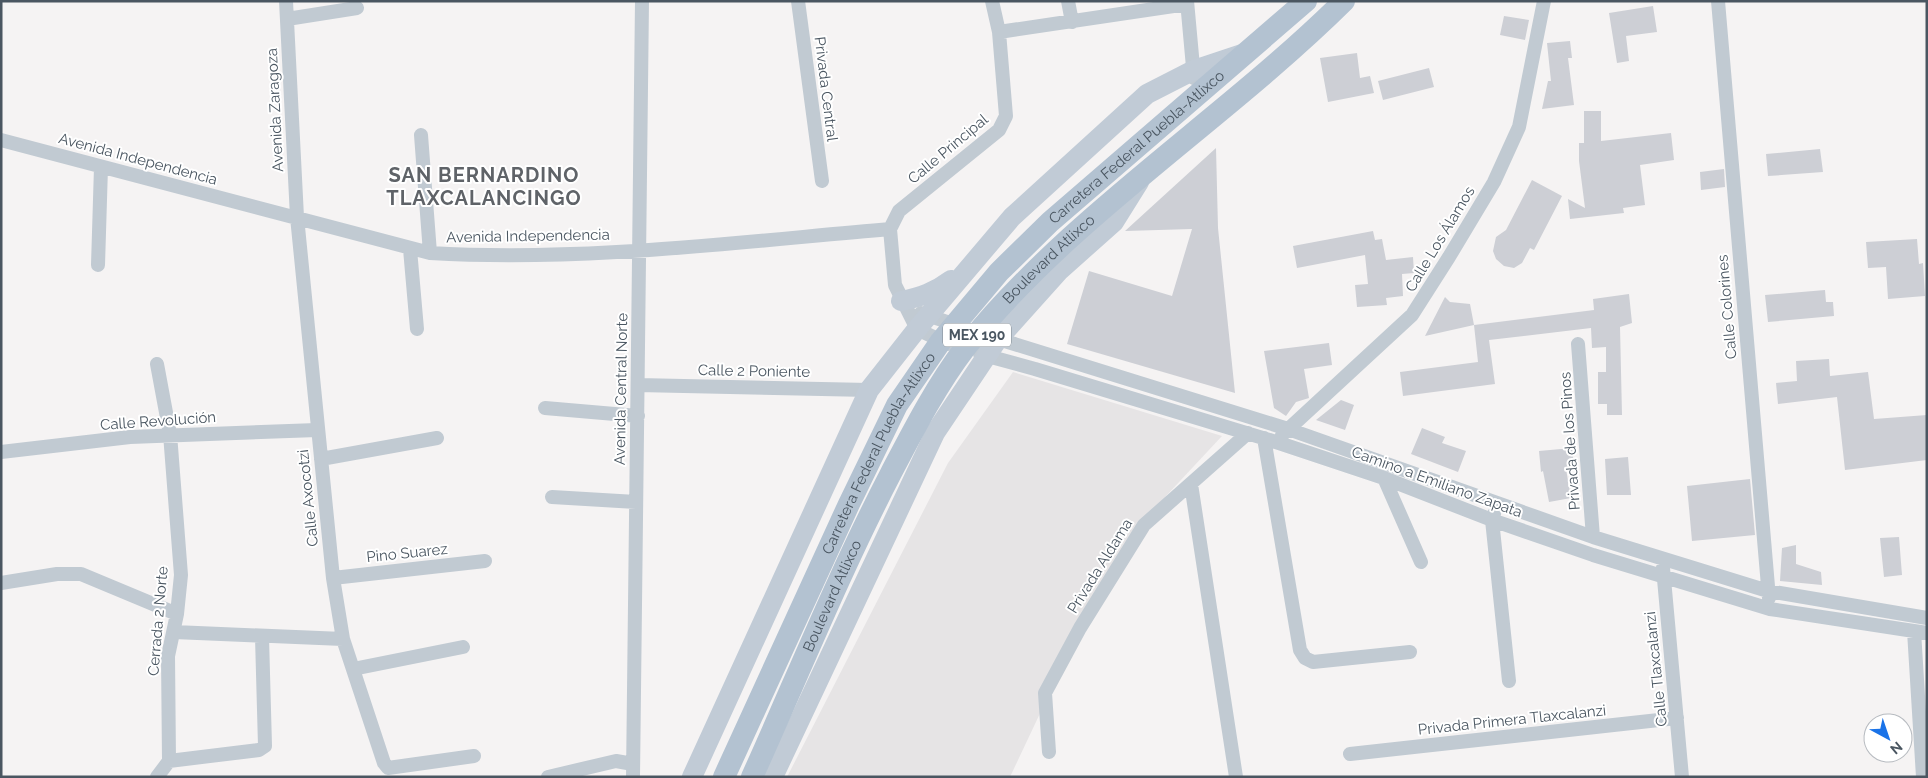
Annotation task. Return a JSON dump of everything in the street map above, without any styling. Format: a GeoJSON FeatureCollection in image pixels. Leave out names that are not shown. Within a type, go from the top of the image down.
{"type":"FeatureCollection","features":[{"type":"Feature","properties":{"kind":"main road","name":"Carretera Federal Puebla-Atlixco"},"geometry":{"type":"LineString","coordinates":[[724,777],[849,504],[897,405],[948,332],[998,272],[1050,222],[1306,1]]}},
{"type":"Feature","properties":{"kind":"main road","name":"Boulevard Atlixco"},"geometry":{"type":"LineString","coordinates":[[752,777],[870,513],[918,422],[964,350],[988,336],[1018,290],[1065,244],[1233,102],[1344,1]]}},
{"type":"Feature","properties":{"kind":"street","name":"Avenida Zaragoza"},"geometry":{"type":"LineString","coordinates":[[286,1],[296,217]]}},
{"type":"Feature","properties":{"kind":"street","name":"Avenida Central Norte"},"geometry":{"type":"LineString","coordinates":[[633,772],[642,1]]}},
{"type":"Feature","properties":{"kind":"street","name":"Privada Central"},"geometry":{"type":"LineString","coordinates":[[798,1],[822,181]]}},
{"type":"Feature","properties":{"kind":"street","name":"Calle Principal"},"geometry":{"type":"LineString","coordinates":[[890,229],[899,211],[998,130],[1006,116],[999,32],[992,1]]}},
{"type":"Feature","properties":{"kind":"street"},"geometry":{"type":"LineString","coordinates":[[1068,1],[1072,22]]}},
{"type":"Feature","properties":{"kind":"street","name":"Calle Los Álamos"},"geometry":{"type":"LineString","coordinates":[[1270,440],[1288,429],[1412,315],[1454,248],[1494,182],[1519,127],[1544,1]]}},
{"type":"Feature","properties":{"kind":"street","name":"Calle Colorines"},"geometry":{"type":"LineString","coordinates":[[1718,1],[1770,609]]}},
{"type":"Feature","properties":{"kind":"street"},"geometry":{"type":"LineString","coordinates":[[999,32],[1187,3],[1194,70],[1194,98]]}},
{"type":"Feature","properties":{"kind":"street"},"geometry":{"type":"LineString","coordinates":[[287,19],[357,8]]}},
{"type":"Feature","properties":{"kind":"street"},"geometry":{"type":"LineString","coordinates":[[692,777],[869,390],[923,322],[1012,217],[1147,94],[1194,70],[1246,53]]}},
{"type":"Feature","properties":{"kind":"street"},"geometry":{"type":"LineString","coordinates":[[421,135],[430,253]]}},
{"type":"Feature","properties":{"kind":"street","name":"Avenida Independencia"},"geometry":{"type":"LineString","coordinates":[[1,140],[430,253],[480,256],[639,250],[890,229]]}},
{"type":"Feature","properties":{"kind":"street"},"geometry":{"type":"LineString","coordinates":[[98,265],[101,167]]}},
{"type":"Feature","properties":{"kind":"street","name":"Calle Axocotzi"},"geometry":{"type":"LineString","coordinates":[[296,217],[333,578],[343,639],[384,764],[388,768],[474,756]]}},
{"type":"Feature","properties":{"kind":"street"},"geometry":{"type":"LineString","coordinates":[[890,229],[895,285],[905,305],[923,322],[948,332]]}},
{"type":"Feature","properties":{"kind":"street"},"geometry":{"type":"LineString","coordinates":[[410,249],[418,329]]}},
{"type":"Feature","properties":{"kind":"street"},"geometry":{"type":"LineString","coordinates":[[905,305],[936,291],[971,265]]}},
{"type":"Feature","properties":{"kind":"street"},"geometry":{"type":"LineString","coordinates":[[923,322],[948,332]]}},
{"type":"Feature","properties":{"kind":"street","name":"Camino a Emiliano Zapata"},"geometry":{"type":"LineString","coordinates":[[948,332],[988,336],[1288,429],[1594,537],[1768,591],[1927,618]]}},
{"type":"Feature","properties":{"kind":"street","name":"Camino a Emiliano Zapata"},"geometry":{"type":"LineString","coordinates":[[948,332],[964,350],[1270,440],[1384,478],[1492,520],[1663,577],[1770,609],[1920,632]]}},
{"type":"Feature","properties":{"kind":"street"},"geometry":{"type":"LineString","coordinates":[[773,777],[935,434],[986,356],[988,336]]}},
{"type":"Feature","properties":{"kind":"street","name":"Privada de los Pinos"},"geometry":{"type":"LineString","coordinates":[[1578,344],[1594,537]]}},
{"type":"Feature","properties":{"kind":"street","name":"Cerrada 2 Norte"},"geometry":{"type":"LineString","coordinates":[[157,364],[170,434],[181,575],[177,614],[168,656],[169,761]]}},
{"type":"Feature","properties":{"kind":"street","name":"Calle 2 Poniente"},"geometry":{"type":"LineString","coordinates":[[638,385],[869,390]]}},
{"type":"Feature","properties":{"kind":"street"},"geometry":{"type":"LineString","coordinates":[[545,408],[638,416]]}},
{"type":"Feature","properties":{"kind":"street","name":"Calle Revolución"},"geometry":{"type":"LineString","coordinates":[[1,452],[170,434],[317,430]]}},
{"type":"Feature","properties":{"kind":"street","name":"Privada Aldama"},"geometry":{"type":"LineString","coordinates":[[1049,752],[1045,693],[1080,628],[1144,525],[1248,433]]}},
{"type":"Feature","properties":{"kind":"street"},"geometry":{"type":"LineString","coordinates":[[321,459],[438,438]]}},
{"type":"Feature","properties":{"kind":"street"},"geometry":{"type":"LineString","coordinates":[[1270,440],[1300,650],[1305,658],[1313,662],[1410,652]]}},
{"type":"Feature","properties":{"kind":"street"},"geometry":{"type":"LineString","coordinates":[[1384,478],[1421,562]]}},
{"type":"Feature","properties":{"kind":"street"},"geometry":{"type":"LineString","coordinates":[[1191,484],[1236,777]]}},
{"type":"Feature","properties":{"kind":"street"},"geometry":{"type":"LineString","coordinates":[[552,497],[636,502]]}},
{"type":"Feature","properties":{"kind":"street"},"geometry":{"type":"LineString","coordinates":[[1498,504],[1492,520],[1509,681]]}},
{"type":"Feature","properties":{"kind":"street","name":"Calle Tlaxcalanzi"},"geometry":{"type":"LineString","coordinates":[[1663,558],[1663,577],[1682,777]]}},
{"type":"Feature","properties":{"kind":"street","name":"Pino Suarez"},"geometry":{"type":"LineString","coordinates":[[333,578],[485,561]]}},
{"type":"Feature","properties":{"kind":"street"},"geometry":{"type":"LineString","coordinates":[[1,584],[57,574],[81,574],[177,614]]}},
{"type":"Feature","properties":{"kind":"street"},"geometry":{"type":"LineString","coordinates":[[174,632],[343,639]]}},
{"type":"Feature","properties":{"kind":"street"},"geometry":{"type":"LineString","coordinates":[[1920,632],[1922,777]]}},
{"type":"Feature","properties":{"kind":"street"},"geometry":{"type":"LineString","coordinates":[[157,777],[169,761],[259,750],[265,746],[262,637]]}},
{"type":"Feature","properties":{"kind":"street"},"geometry":{"type":"LineString","coordinates":[[353,669],[463,647]]}},
{"type":"Feature","properties":{"kind":"street","name":"Privada Primera Tlaxcalanzi"},"geometry":{"type":"LineString","coordinates":[[1350,754],[1677,718]]}},
{"type":"Feature","properties":{"kind":"street"},"geometry":{"type":"LineString","coordinates":[[548,777],[616,761],[633,772]]}},
{"type":"Feature","properties":{"kind":"shaded area"},"geometry":{"type":"Polygon","coordinates":[[[1013,372],[1222,436],[1166,496],[1109,584],[1043,707],[1010,777],[787,777],[948,463],[1013,372]]]}},
{"type":"Feature","properties":{"kind":"building"},"geometry":{"type":"Polygon","coordinates":[[[1653,6],[1657,32],[1626,36],[1629,61],[1617,63],[1609,13],[1653,6]]]}},
{"type":"Feature","properties":{"kind":"building"},"geometry":{"type":"Polygon","coordinates":[[[1504,16],[1529,20],[1525,40],[1500,35],[1504,16]]]}},
{"type":"Feature","properties":{"kind":"building"},"geometry":{"type":"Polygon","coordinates":[[[1570,41],[1572,58],[1568,58],[1574,105],[1542,109],[1548,81],[1551,81],[1547,43],[1570,41]]]}},
{"type":"Feature","properties":{"kind":"building"},"geometry":{"type":"Polygon","coordinates":[[[1357,53],[1360,78],[1370,76],[1374,93],[1328,102],[1320,58],[1357,53]]]}},
{"type":"Feature","properties":{"kind":"building"},"geometry":{"type":"Polygon","coordinates":[[[1429,68],[1434,87],[1383,100],[1378,81],[1429,68]]]}},
{"type":"Feature","properties":{"kind":"building"},"geometry":{"type":"Polygon","coordinates":[[[1584,111],[1601,111],[1601,141],[1671,133],[1674,160],[1640,165],[1645,205],[1623,208],[1624,213],[1570,219],[1568,199],[1585,208],[1579,161],[1579,143],[1584,143],[1584,111]]]}},
{"type":"Feature","properties":{"kind":"building"},"geometry":{"type":"Polygon","coordinates":[[[1216,148],[1218,228],[1235,393],[1067,344],[1089,271],[1172,296],[1192,229],[1125,231],[1216,148]]]}},
{"type":"Feature","properties":{"kind":"building"},"geometry":{"type":"Polygon","coordinates":[[[1820,149],[1823,172],[1768,176],[1766,154],[1820,149]]]}},
{"type":"Feature","properties":{"kind":"building"},"geometry":{"type":"Polygon","coordinates":[[[1724,169],[1725,187],[1701,190],[1700,172],[1724,169]]]}},
{"type":"Feature","properties":{"kind":"building"},"geometry":{"type":"Polygon","coordinates":[[[1532,180],[1562,196],[1534,250],[1530,248],[1522,263],[1514,268],[1504,266],[1496,259],[1493,251],[1496,237],[1506,230],[1532,180]]]}},
{"type":"Feature","properties":{"kind":"building"},"geometry":{"type":"Polygon","coordinates":[[[1373,231],[1375,240],[1382,239],[1386,260],[1413,257],[1414,273],[1402,274],[1403,296],[1386,298],[1387,305],[1357,307],[1355,285],[1368,284],[1365,255],[1297,268],[1293,246],[1373,231]]]}},
{"type":"Feature","properties":{"kind":"building"},"geometry":{"type":"Polygon","coordinates":[[[1917,239],[1919,264],[1923,263],[1925,296],[1888,299],[1886,267],[1868,268],[1866,242],[1917,239]]]}},
{"type":"Feature","properties":{"kind":"building"},"geometry":{"type":"Polygon","coordinates":[[[1825,290],[1826,302],[1833,302],[1834,316],[1768,322],[1765,295],[1825,290]]]}},
{"type":"Feature","properties":{"kind":"building"},"geometry":{"type":"Polygon","coordinates":[[[1629,294],[1632,323],[1620,327],[1622,415],[1607,415],[1607,404],[1598,404],[1598,372],[1606,372],[1606,347],[1592,348],[1591,328],[1489,340],[1495,384],[1403,396],[1400,372],[1478,362],[1474,325],[1594,310],[1593,299],[1629,294]]]}},
{"type":"Feature","properties":{"kind":"building"},"geometry":{"type":"Polygon","coordinates":[[[1445,297],[1450,302],[1470,304],[1474,325],[1425,336],[1445,297]]]}},
{"type":"Feature","properties":{"kind":"building"},"geometry":{"type":"Polygon","coordinates":[[[1329,343],[1332,365],[1304,369],[1309,398],[1296,402],[1286,416],[1274,408],[1264,351],[1329,343]]]}},
{"type":"Feature","properties":{"kind":"building"},"geometry":{"type":"Polygon","coordinates":[[[1829,359],[1830,376],[1868,372],[1874,419],[1927,415],[1927,460],[1845,470],[1837,397],[1778,404],[1776,383],[1797,381],[1796,361],[1829,359]]]}},
{"type":"Feature","properties":{"kind":"building"},"geometry":{"type":"Polygon","coordinates":[[[1341,400],[1354,405],[1345,430],[1316,420],[1341,400]]]}},
{"type":"Feature","properties":{"kind":"building"},"geometry":{"type":"Polygon","coordinates":[[[1422,428],[1445,437],[1442,443],[1466,451],[1458,472],[1411,454],[1422,428]]]}},
{"type":"Feature","properties":{"kind":"building"},"geometry":{"type":"Polygon","coordinates":[[[1572,448],[1574,469],[1566,469],[1571,498],[1549,502],[1543,471],[1541,472],[1539,451],[1572,448]]]}},
{"type":"Feature","properties":{"kind":"building"},"geometry":{"type":"Polygon","coordinates":[[[1628,457],[1631,495],[1607,495],[1605,459],[1628,457]]]}},
{"type":"Feature","properties":{"kind":"building"},"geometry":{"type":"Polygon","coordinates":[[[1750,479],[1755,535],[1692,541],[1687,486],[1750,479]]]}},
{"type":"Feature","properties":{"kind":"building"},"geometry":{"type":"Polygon","coordinates":[[[1899,537],[1902,575],[1884,577],[1880,538],[1899,537]]]}},
{"type":"Feature","properties":{"kind":"building"},"geometry":{"type":"Polygon","coordinates":[[[1796,545],[1796,564],[1821,572],[1822,585],[1780,581],[1782,548],[1796,545]]]}},
{"type":"Feature","properties":{"kind":"district","name":"SAN BERNARDINO TLAXCALANCINGO"},"geometry":{"type":"Point","coordinates":[484,186]}}]}
